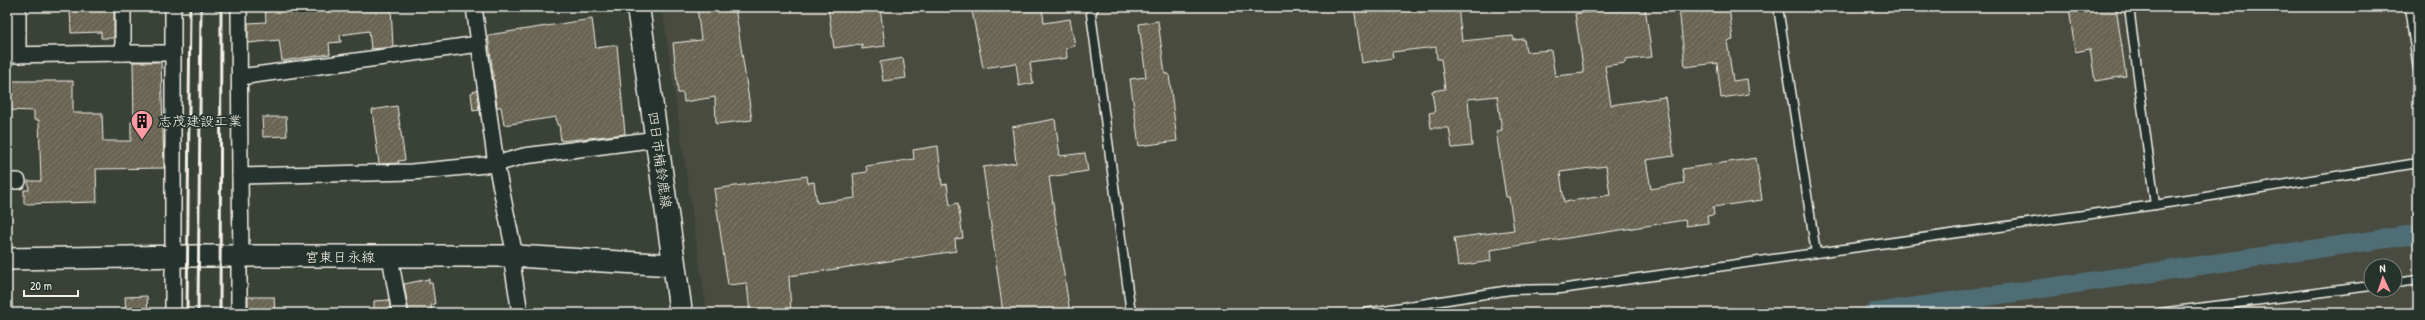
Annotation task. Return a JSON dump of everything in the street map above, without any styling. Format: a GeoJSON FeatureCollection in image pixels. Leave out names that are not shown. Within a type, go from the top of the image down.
{"type":"FeatureCollection","features":[{"type":"Feature","properties":{"kind":"main road","name":"四日市楠鈴鹿線"},"geometry":{"type":"LineString","coordinates":[[638,7],[681,313]]}},
{"type":"Feature","properties":{"kind":"main road","name":"宮東日永線"},"geometry":{"type":"LineString","coordinates":[[7,259],[240,256],[513,256],[674,265]]}},
{"type":"Feature","properties":{"kind":"street"},"geometry":{"type":"LineString","coordinates":[[18,7],[13,55],[173,53]]}},
{"type":"Feature","properties":{"kind":"street"},"geometry":{"type":"LineString","coordinates":[[123,7],[123,53]]}},
{"type":"Feature","properties":{"kind":"street"},"geometry":{"type":"LineString","coordinates":[[173,7],[173,313]]}},
{"type":"Feature","properties":{"kind":"street"},"geometry":{"type":"LineString","coordinates":[[239,7],[239,313]]}},
{"type":"Feature","properties":{"kind":"street"},"geometry":{"type":"LineString","coordinates":[[474,7],[496,164],[513,256],[520,313]]}},
{"type":"Feature","properties":{"kind":"street"},"geometry":{"type":"LineString","coordinates":[[240,77],[479,44]]}},
{"type":"Feature","properties":{"kind":"street"},"geometry":{"type":"LineString","coordinates":[[240,176],[392,174],[496,164],[524,156],[657,139]]}},
{"type":"Feature","properties":{"kind":"street"},"geometry":{"type":"LineString","coordinates":[[390,257],[400,313]]}},
{"type":"Feature","properties":{"kind":"lane"},"geometry":{"type":"LineString","coordinates":[[1094,7],[1091,14],[1131,313]]}},
{"type":"Feature","properties":{"kind":"lane"},"geometry":{"type":"LineString","coordinates":[[1778,7],[1816,253]]}},
{"type":"Feature","properties":{"kind":"lane"},"geometry":{"type":"LineString","coordinates":[[2130,7],[2155,205]]}},
{"type":"Feature","properties":{"kind":"lane"},"geometry":{"type":"LineString","coordinates":[[2409,7],[2418,69]]}},
{"type":"Feature","properties":{"kind":"lane"},"geometry":{"type":"LineString","coordinates":[[1365,313],[1510,290],[1560,289],[2155,205],[2418,163]]}},
{"type":"Feature","properties":{"kind":"lane"},"geometry":{"type":"LineString","coordinates":[[2403,282],[2418,280]]}},
{"type":"Feature","properties":{"kind":"lane"},"geometry":{"type":"LineString","coordinates":[[2159,313],[2363,287]]}},
{"type":"Feature","properties":{"kind":"shaded area"},"geometry":{"type":"Polygon","coordinates":[[[662,7],[2418,7],[2418,313],[707,313],[662,7]]]}},
{"type":"Feature","properties":{"kind":"building"},"geometry":{"type":"Polygon","coordinates":[[[70,7],[114,7],[114,38],[101,38],[101,32],[71,33],[70,7]]]}},
{"type":"Feature","properties":{"kind":"building"},"geometry":{"type":"Polygon","coordinates":[[[265,7],[391,7],[393,47],[371,49],[369,31],[340,35],[341,42],[329,43],[330,54],[282,61],[279,40],[248,43],[248,23],[266,22],[265,7]]]}},
{"type":"Feature","properties":{"kind":"building"},"geometry":{"type":"Polygon","coordinates":[[[697,7],[735,7],[752,120],[716,124],[715,97],[684,102],[683,93],[678,93],[673,43],[701,40],[697,7]]]}},
{"type":"Feature","properties":{"kind":"building"},"geometry":{"type":"Polygon","coordinates":[[[828,7],[880,7],[885,46],[862,49],[862,44],[834,48],[828,7]]]}},
{"type":"Feature","properties":{"kind":"building"},"geometry":{"type":"Polygon","coordinates":[[[999,7],[1042,7],[1044,23],[1070,19],[1075,46],[1066,48],[1067,58],[1030,63],[1033,83],[1019,86],[1016,63],[983,68],[972,11],[999,7]]]}},
{"type":"Feature","properties":{"kind":"building"},"geometry":{"type":"Polygon","coordinates":[[[1354,7],[1392,7],[1393,12],[1431,7],[1458,7],[1462,41],[1513,36],[1514,40],[1524,39],[1526,52],[1551,50],[1555,76],[1584,73],[1575,14],[1602,10],[1602,7],[1645,7],[1652,57],[1625,60],[1625,63],[1605,66],[1611,105],[1665,97],[1674,156],[1646,160],[1651,189],[1684,183],[1682,169],[1756,158],[1762,200],[1713,207],[1714,215],[1707,216],[1708,223],[1686,226],[1685,220],[1490,250],[1491,261],[1458,266],[1454,238],[1514,230],[1509,197],[1506,197],[1496,131],[1502,130],[1497,96],[1468,99],[1472,146],[1452,148],[1449,128],[1431,128],[1429,113],[1435,112],[1432,91],[1445,89],[1441,59],[1437,59],[1436,47],[1392,52],[1393,58],[1362,63],[1354,7]],[[1606,166],[1560,172],[1564,202],[1610,195],[1606,166]]]}},
{"type":"Feature","properties":{"kind":"building"},"geometry":{"type":"Polygon","coordinates":[[[1679,7],[1729,7],[1733,40],[1727,41],[1733,81],[1747,79],[1749,94],[1721,98],[1717,63],[1685,67],[1679,7]]]}},
{"type":"Feature","properties":{"kind":"building"},"geometry":{"type":"Polygon","coordinates":[[[2069,7],[2116,7],[2126,76],[2095,81],[2090,49],[2075,52],[2069,7]]]}},
{"type":"Feature","properties":{"kind":"building"},"geometry":{"type":"Polygon","coordinates":[[[592,19],[596,48],[617,45],[625,134],[561,141],[559,125],[557,125],[556,117],[504,125],[501,107],[497,107],[488,35],[592,19]]]}},
{"type":"Feature","properties":{"kind":"building"},"geometry":{"type":"Polygon","coordinates":[[[1158,21],[1165,74],[1169,74],[1177,141],[1139,146],[1130,79],[1146,77],[1139,24],[1158,21]]]}},
{"type":"Feature","properties":{"kind":"building"},"geometry":{"type":"Polygon","coordinates":[[[903,58],[906,78],[883,81],[880,62],[903,58]]]}},
{"type":"Feature","properties":{"kind":"building"},"geometry":{"type":"Polygon","coordinates":[[[133,62],[161,62],[164,168],[96,169],[97,202],[24,204],[24,190],[29,190],[28,181],[41,181],[39,120],[34,120],[34,111],[7,110],[7,81],[73,81],[73,113],[102,113],[103,141],[131,141],[131,122],[134,122],[133,62]]]}},
{"type":"Feature","properties":{"kind":"building"},"geometry":{"type":"Polygon","coordinates":[[[477,90],[479,110],[473,111],[471,93],[477,90]]]}},
{"type":"Feature","properties":{"kind":"building"},"geometry":{"type":"Polygon","coordinates":[[[397,106],[405,160],[398,161],[399,163],[379,164],[372,110],[397,106]]]}},
{"type":"Feature","properties":{"kind":"building"},"geometry":{"type":"Polygon","coordinates":[[[262,117],[286,117],[287,136],[263,137],[262,117]]]}},
{"type":"Feature","properties":{"kind":"building"},"geometry":{"type":"Polygon","coordinates":[[[1055,119],[1060,156],[1085,153],[1088,171],[1049,177],[1070,313],[1003,313],[983,167],[1016,163],[1012,127],[1055,119]]]}},
{"type":"Feature","properties":{"kind":"building"},"geometry":{"type":"Polygon","coordinates":[[[938,146],[942,185],[947,184],[950,205],[958,203],[963,238],[955,239],[956,251],[789,276],[791,313],[750,313],[747,283],[728,285],[714,189],[807,176],[808,183],[814,182],[817,203],[855,198],[853,174],[867,172],[866,166],[914,159],[913,150],[938,146]]]}},
{"type":"Feature","properties":{"kind":"building"},"geometry":{"type":"Polygon","coordinates":[[[429,279],[429,283],[432,283],[435,304],[431,305],[432,313],[409,313],[404,284],[429,279]]]}},
{"type":"Feature","properties":{"kind":"building"},"geometry":{"type":"Polygon","coordinates":[[[147,296],[148,313],[126,313],[125,297],[147,296]]]}},
{"type":"Feature","properties":{"kind":"building"},"geometry":{"type":"Polygon","coordinates":[[[248,297],[274,297],[275,313],[248,313],[248,297]]]}},
{"type":"Feature","properties":{"kind":"building"},"geometry":{"type":"Polygon","coordinates":[[[389,300],[391,313],[374,313],[374,301],[389,300]]]}},
{"type":"Feature","properties":{"kind":"waterway"},"geometry":{"type":"LineString","coordinates":[[1872,313],[2418,234]]}},
{"type":"Feature","properties":{"kind":"railway"},"geometry":{"type":"LineString","coordinates":[[187,313],[190,7]]}},
{"type":"Feature","properties":{"kind":"railway"},"geometry":{"type":"LineString","coordinates":[[198,313],[201,7]]}},
{"type":"Feature","properties":{"kind":"railway"},"geometry":{"type":"LineString","coordinates":[[220,313],[221,7]]}},
{"type":"Feature","properties":{"kind":"place","name":"志茂建設工業"},"geometry":{"type":"Point","coordinates":[142,140]}}]}
